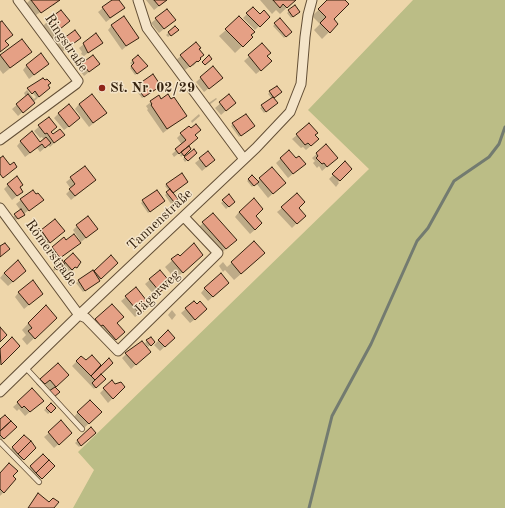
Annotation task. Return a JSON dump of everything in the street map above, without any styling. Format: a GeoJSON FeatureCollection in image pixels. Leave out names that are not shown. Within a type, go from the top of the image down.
{"type":"FeatureCollection","features":[{"type":"Feature","properties":{"kind":"street","name":"Ringstraße"},"geometry":{"type":"LineString","coordinates":[[0,140],[78,81],[18,0]]}},
{"type":"Feature","properties":{"kind":"street"},"geometry":{"type":"LineString","coordinates":[[138,0],[147,28],[244,159]]}},
{"type":"Feature","properties":{"kind":"street","name":"Tannenstraße"},"geometry":{"type":"LineString","coordinates":[[1,388],[25,368],[79,315],[184,217],[256,148],[290,112],[301,84],[306,29],[312,0]]}},
{"type":"Feature","properties":{"kind":"street","name":"Römerstraße"},"geometry":{"type":"LineString","coordinates":[[0,208],[79,315]]}},
{"type":"Feature","properties":{"kind":"street","name":"Jägerweg"},"geometry":{"type":"LineString","coordinates":[[79,315],[86,318],[118,351],[218,253],[184,217]]}},
{"type":"Feature","properties":{"kind":"lane"},"geometry":{"type":"LineString","coordinates":[[25,368],[82,430]]}},
{"type":"Feature","properties":{"kind":"lane"},"geometry":{"type":"LineString","coordinates":[[0,442],[40,482]]}},
{"type":"Feature","properties":{"kind":"green space"},"geometry":{"type":"Polygon","coordinates":[[[413,0],[505,0],[505,508],[73,508],[94,470],[78,452],[369,169],[308,110],[413,0]]]}},
{"type":"Feature","properties":{"kind":"building"},"geometry":{"type":"Polygon","coordinates":[[[31,0],[60,0],[41,13],[31,0]]]}},
{"type":"Feature","properties":{"kind":"building"},"geometry":{"type":"Polygon","coordinates":[[[112,0],[119,0],[125,8],[110,18],[102,7],[112,0]]]}},
{"type":"Feature","properties":{"kind":"building"},"geometry":{"type":"Polygon","coordinates":[[[154,0],[167,0],[159,6],[154,0]]]}},
{"type":"Feature","properties":{"kind":"building"},"geometry":{"type":"Polygon","coordinates":[[[273,0],[296,0],[287,8],[283,4],[280,8],[273,0]]]}},
{"type":"Feature","properties":{"kind":"building"},"geometry":{"type":"Polygon","coordinates":[[[327,0],[345,0],[349,4],[334,19],[338,24],[330,33],[320,23],[326,17],[318,9],[327,0]]]}},
{"type":"Feature","properties":{"kind":"building"},"geometry":{"type":"Polygon","coordinates":[[[295,5],[300,12],[293,17],[288,10],[295,5]]]}},
{"type":"Feature","properties":{"kind":"building"},"geometry":{"type":"Polygon","coordinates":[[[253,7],[260,14],[264,10],[270,17],[260,27],[246,13],[253,7]]]}},
{"type":"Feature","properties":{"kind":"building"},"geometry":{"type":"Polygon","coordinates":[[[167,9],[176,20],[164,29],[155,18],[167,9]]]}},
{"type":"Feature","properties":{"kind":"building"},"geometry":{"type":"Polygon","coordinates":[[[61,10],[70,21],[55,33],[46,21],[61,10]]]}},
{"type":"Feature","properties":{"kind":"building"},"geometry":{"type":"Polygon","coordinates":[[[124,16],[139,38],[126,46],[111,25],[124,16]]]}},
{"type":"Feature","properties":{"kind":"building"},"geometry":{"type":"Polygon","coordinates":[[[239,16],[255,32],[251,35],[253,37],[243,47],[225,29],[239,16]]]}},
{"type":"Feature","properties":{"kind":"building"},"geometry":{"type":"Polygon","coordinates":[[[280,18],[292,32],[286,37],[274,23],[280,18]]]}},
{"type":"Feature","properties":{"kind":"building"},"geometry":{"type":"Polygon","coordinates":[[[2,21],[13,35],[5,41],[9,45],[0,52],[0,22],[2,21]]]}},
{"type":"Feature","properties":{"kind":"building"},"geometry":{"type":"Polygon","coordinates":[[[175,26],[179,30],[171,36],[168,32],[175,26]]]}},
{"type":"Feature","properties":{"kind":"building"},"geometry":{"type":"Polygon","coordinates":[[[75,30],[81,38],[66,49],[60,41],[75,30]]]}},
{"type":"Feature","properties":{"kind":"building"},"geometry":{"type":"Polygon","coordinates":[[[96,33],[103,43],[88,53],[83,43],[96,33]]]}},
{"type":"Feature","properties":{"kind":"building"},"geometry":{"type":"Polygon","coordinates":[[[22,39],[32,52],[10,68],[0,55],[22,39]]]}},
{"type":"Feature","properties":{"kind":"building"},"geometry":{"type":"Polygon","coordinates":[[[196,42],[204,55],[198,62],[197,61],[190,67],[180,55],[196,42]]]}},
{"type":"Feature","properties":{"kind":"building"},"geometry":{"type":"Polygon","coordinates":[[[262,43],[271,53],[267,56],[272,61],[261,71],[248,55],[262,43]]]}},
{"type":"Feature","properties":{"kind":"building"},"geometry":{"type":"Polygon","coordinates":[[[41,53],[49,64],[34,75],[26,65],[41,53]]]}},
{"type":"Feature","properties":{"kind":"building"},"geometry":{"type":"Polygon","coordinates":[[[93,55],[100,64],[89,72],[82,63],[93,55]]]}},
{"type":"Feature","properties":{"kind":"building"},"geometry":{"type":"Polygon","coordinates":[[[138,55],[148,66],[137,74],[131,66],[134,63],[132,60],[138,55]]]}},
{"type":"Feature","properties":{"kind":"building"},"geometry":{"type":"Polygon","coordinates":[[[209,55],[212,59],[205,65],[202,62],[209,55]]]}},
{"type":"Feature","properties":{"kind":"building"},"geometry":{"type":"Polygon","coordinates":[[[213,66],[223,78],[209,89],[200,77],[213,66]]]}},
{"type":"Feature","properties":{"kind":"building"},"geometry":{"type":"Polygon","coordinates":[[[153,74],[161,86],[144,97],[136,86],[153,74]]]}},
{"type":"Feature","properties":{"kind":"building"},"geometry":{"type":"Polygon","coordinates":[[[43,78],[45,80],[47,79],[51,83],[48,85],[50,88],[39,97],[35,91],[32,94],[27,88],[43,78]]]}},
{"type":"Feature","properties":{"kind":"building"},"geometry":{"type":"Polygon","coordinates":[[[277,86],[282,92],[274,98],[269,91],[277,86]]]}},
{"type":"Feature","properties":{"kind":"building"},"geometry":{"type":"Polygon","coordinates":[[[28,94],[35,103],[23,113],[16,104],[28,94]]]}},
{"type":"Feature","properties":{"kind":"building"},"geometry":{"type":"Polygon","coordinates":[[[92,94],[107,113],[93,123],[79,104],[92,94]]]}},
{"type":"Feature","properties":{"kind":"building"},"geometry":{"type":"Polygon","coordinates":[[[168,94],[171,99],[174,97],[187,116],[167,129],[151,105],[152,104],[150,101],[159,95],[161,99],[168,94]]]}},
{"type":"Feature","properties":{"kind":"building"},"geometry":{"type":"Polygon","coordinates":[[[229,94],[236,103],[226,111],[219,102],[229,94]]]}},
{"type":"Feature","properties":{"kind":"building"},"geometry":{"type":"Polygon","coordinates":[[[273,97],[278,103],[266,112],[261,105],[273,97]]]}},
{"type":"Feature","properties":{"kind":"building"},"geometry":{"type":"Polygon","coordinates":[[[69,104],[80,118],[69,127],[58,113],[69,104]]]}},
{"type":"Feature","properties":{"kind":"building"},"geometry":{"type":"Polygon","coordinates":[[[246,114],[255,126],[241,136],[232,123],[246,114]]]}},
{"type":"Feature","properties":{"kind":"building"},"geometry":{"type":"Polygon","coordinates":[[[49,117],[57,127],[51,132],[53,134],[60,129],[65,135],[54,143],[47,133],[45,134],[38,125],[49,117]]]}},
{"type":"Feature","properties":{"kind":"building"},"geometry":{"type":"Polygon","coordinates":[[[309,123],[318,133],[315,135],[319,139],[311,146],[308,143],[305,145],[296,134],[309,123]]]}},
{"type":"Feature","properties":{"kind":"building"},"geometry":{"type":"Polygon","coordinates":[[[196,124],[201,130],[195,135],[198,138],[179,154],[175,149],[186,140],[180,133],[189,126],[191,128],[196,124]]]}},
{"type":"Feature","properties":{"kind":"building"},"geometry":{"type":"Polygon","coordinates":[[[32,131],[40,142],[46,137],[51,143],[45,148],[42,144],[30,153],[20,141],[32,131]]]}},
{"type":"Feature","properties":{"kind":"building"},"geometry":{"type":"Polygon","coordinates":[[[326,144],[338,158],[327,167],[316,158],[318,156],[316,153],[326,144]]]}},
{"type":"Feature","properties":{"kind":"building"},"geometry":{"type":"Polygon","coordinates":[[[189,146],[191,149],[184,156],[181,152],[189,146]]]}},
{"type":"Feature","properties":{"kind":"building"},"geometry":{"type":"Polygon","coordinates":[[[194,149],[197,153],[188,161],[184,157],[194,149]]]}},
{"type":"Feature","properties":{"kind":"building"},"geometry":{"type":"Polygon","coordinates":[[[289,150],[296,158],[299,156],[306,164],[293,174],[280,158],[289,150]]]}},
{"type":"Feature","properties":{"kind":"building"},"geometry":{"type":"Polygon","coordinates":[[[208,151],[215,160],[206,167],[199,158],[208,151]]]}},
{"type":"Feature","properties":{"kind":"building"},"geometry":{"type":"Polygon","coordinates":[[[3,156],[10,165],[14,162],[17,167],[3,178],[0,174],[0,158],[3,156]]]}},
{"type":"Feature","properties":{"kind":"building"},"geometry":{"type":"Polygon","coordinates":[[[345,161],[352,169],[340,181],[332,174],[345,161]]]}},
{"type":"Feature","properties":{"kind":"building"},"geometry":{"type":"Polygon","coordinates":[[[85,166],[96,180],[75,196],[69,189],[75,184],[70,177],[85,166]]]}},
{"type":"Feature","properties":{"kind":"building"},"geometry":{"type":"Polygon","coordinates":[[[272,167],[286,183],[273,194],[259,178],[272,167]]]}},
{"type":"Feature","properties":{"kind":"building"},"geometry":{"type":"Polygon","coordinates":[[[182,173],[188,182],[173,193],[166,184],[182,173]]]}},
{"type":"Feature","properties":{"kind":"building"},"geometry":{"type":"Polygon","coordinates":[[[252,175],[259,182],[254,186],[248,179],[252,175]]]}},
{"type":"Feature","properties":{"kind":"building"},"geometry":{"type":"Polygon","coordinates":[[[17,176],[23,185],[20,187],[23,192],[17,196],[7,184],[17,176]]]}},
{"type":"Feature","properties":{"kind":"building"},"geometry":{"type":"Polygon","coordinates":[[[170,189],[178,199],[174,202],[166,192],[170,189]]]}},
{"type":"Feature","properties":{"kind":"building"},"geometry":{"type":"Polygon","coordinates":[[[33,190],[44,200],[29,211],[20,199],[33,190]]]}},
{"type":"Feature","properties":{"kind":"building"},"geometry":{"type":"Polygon","coordinates":[[[157,190],[165,201],[150,212],[142,200],[157,190]]]}},
{"type":"Feature","properties":{"kind":"building"},"geometry":{"type":"Polygon","coordinates":[[[297,193],[305,202],[299,208],[306,216],[297,224],[281,207],[297,193]]]}},
{"type":"Feature","properties":{"kind":"building"},"geometry":{"type":"Polygon","coordinates":[[[229,194],[235,202],[229,207],[222,200],[229,194]]]}},
{"type":"Feature","properties":{"kind":"building"},"geometry":{"type":"Polygon","coordinates":[[[254,198],[263,209],[256,216],[262,223],[255,230],[239,212],[254,198]]]}},
{"type":"Feature","properties":{"kind":"building"},"geometry":{"type":"Polygon","coordinates":[[[21,209],[25,215],[18,219],[14,214],[21,209]]]}},
{"type":"Feature","properties":{"kind":"building"},"geometry":{"type":"Polygon","coordinates":[[[213,213],[237,240],[226,249],[202,222],[213,213]]]}},
{"type":"Feature","properties":{"kind":"building"},"geometry":{"type":"Polygon","coordinates":[[[88,216],[98,229],[86,238],[76,225],[88,216]]]}},
{"type":"Feature","properties":{"kind":"building"},"geometry":{"type":"Polygon","coordinates":[[[55,219],[65,231],[50,243],[41,230],[55,219]]]}},
{"type":"Feature","properties":{"kind":"building"},"geometry":{"type":"Polygon","coordinates":[[[74,234],[81,243],[60,258],[52,247],[64,237],[66,240],[74,234]]]}},
{"type":"Feature","properties":{"kind":"building"},"geometry":{"type":"Polygon","coordinates":[[[254,241],[265,253],[241,274],[231,262],[254,241]]]}},
{"type":"Feature","properties":{"kind":"building"},"geometry":{"type":"Polygon","coordinates":[[[5,243],[10,249],[0,257],[0,246],[5,243]]]}},
{"type":"Feature","properties":{"kind":"building"},"geometry":{"type":"Polygon","coordinates":[[[194,243],[203,255],[183,273],[171,259],[178,254],[180,256],[194,243]]]}},
{"type":"Feature","properties":{"kind":"building"},"geometry":{"type":"Polygon","coordinates":[[[73,253],[81,262],[77,268],[75,267],[72,270],[64,261],[73,253]]]}},
{"type":"Feature","properties":{"kind":"building"},"geometry":{"type":"Polygon","coordinates":[[[111,255],[118,263],[101,279],[94,271],[111,255]]]}},
{"type":"Feature","properties":{"kind":"building"},"geometry":{"type":"Polygon","coordinates":[[[18,260],[26,271],[13,282],[4,273],[18,260]]]}},
{"type":"Feature","properties":{"kind":"building"},"geometry":{"type":"Polygon","coordinates":[[[62,260],[65,264],[57,270],[54,267],[62,260]]]}},
{"type":"Feature","properties":{"kind":"building"},"geometry":{"type":"Polygon","coordinates":[[[93,270],[100,281],[85,291],[78,280],[93,270]]]}},
{"type":"Feature","properties":{"kind":"building"},"geometry":{"type":"Polygon","coordinates":[[[160,270],[171,283],[160,292],[149,279],[160,270]]]}},
{"type":"Feature","properties":{"kind":"building"},"geometry":{"type":"Polygon","coordinates":[[[221,273],[229,283],[213,297],[204,288],[221,273]]]}},
{"type":"Feature","properties":{"kind":"building"},"geometry":{"type":"Polygon","coordinates":[[[33,280],[43,294],[29,305],[18,292],[33,280]]]}},
{"type":"Feature","properties":{"kind":"building"},"geometry":{"type":"Polygon","coordinates":[[[136,287],[150,305],[140,314],[125,296],[136,287]]]}},
{"type":"Feature","properties":{"kind":"building"},"geometry":{"type":"Polygon","coordinates":[[[194,301],[197,304],[200,301],[207,309],[195,320],[185,308],[194,301]]]}},
{"type":"Feature","properties":{"kind":"building"},"geometry":{"type":"Polygon","coordinates":[[[112,304],[124,317],[117,323],[125,332],[116,340],[103,325],[101,326],[95,319],[112,304]]]}},
{"type":"Feature","properties":{"kind":"building"},"geometry":{"type":"Polygon","coordinates":[[[46,305],[57,318],[35,339],[28,331],[32,328],[28,323],[46,305]]]}},
{"type":"Feature","properties":{"kind":"building"},"geometry":{"type":"Polygon","coordinates":[[[0,327],[7,335],[0,342],[0,327]]]}},
{"type":"Feature","properties":{"kind":"building"},"geometry":{"type":"Polygon","coordinates":[[[168,330],[175,338],[165,347],[158,340],[168,330]]]}},
{"type":"Feature","properties":{"kind":"building"},"geometry":{"type":"Polygon","coordinates":[[[12,337],[20,346],[1,365],[0,349],[12,337]]]}},
{"type":"Feature","properties":{"kind":"building"},"geometry":{"type":"Polygon","coordinates":[[[151,337],[155,342],[151,346],[146,340],[151,337]]]}},
{"type":"Feature","properties":{"kind":"building"},"geometry":{"type":"Polygon","coordinates":[[[142,341],[151,352],[136,365],[125,353],[142,341]]]}},
{"type":"Feature","properties":{"kind":"building"},"geometry":{"type":"Polygon","coordinates":[[[92,355],[101,365],[91,376],[76,361],[81,356],[86,360],[92,355]]]}},
{"type":"Feature","properties":{"kind":"building"},"geometry":{"type":"Polygon","coordinates":[[[109,358],[113,363],[95,380],[91,376],[109,358]]]}},
{"type":"Feature","properties":{"kind":"building"},"geometry":{"type":"Polygon","coordinates":[[[58,363],[69,375],[56,387],[50,380],[45,384],[40,379],[58,363]]]}},
{"type":"Feature","properties":{"kind":"building"},"geometry":{"type":"Polygon","coordinates":[[[101,374],[106,379],[96,388],[92,383],[101,374]]]}},
{"type":"Feature","properties":{"kind":"building"},"geometry":{"type":"Polygon","coordinates":[[[112,380],[115,384],[121,382],[125,387],[113,399],[103,388],[112,380]]]}},
{"type":"Feature","properties":{"kind":"building"},"geometry":{"type":"Polygon","coordinates":[[[55,387],[60,392],[54,397],[49,391],[55,387]]]}},
{"type":"Feature","properties":{"kind":"building"},"geometry":{"type":"Polygon","coordinates":[[[32,388],[44,401],[30,412],[24,406],[22,408],[17,402],[32,388]]]}},
{"type":"Feature","properties":{"kind":"building"},"geometry":{"type":"Polygon","coordinates":[[[90,400],[102,412],[89,424],[77,412],[90,400]]]}},
{"type":"Feature","properties":{"kind":"building"},"geometry":{"type":"Polygon","coordinates":[[[51,403],[56,408],[51,413],[46,408],[51,403]]]}},
{"type":"Feature","properties":{"kind":"building"},"geometry":{"type":"Polygon","coordinates":[[[5,415],[11,421],[0,431],[0,419],[5,415]]]}},
{"type":"Feature","properties":{"kind":"building"},"geometry":{"type":"Polygon","coordinates":[[[61,420],[72,433],[59,445],[48,432],[61,420]]]}},
{"type":"Feature","properties":{"kind":"building"},"geometry":{"type":"Polygon","coordinates":[[[11,421],[17,427],[4,439],[0,435],[0,431],[11,421]]]}},
{"type":"Feature","properties":{"kind":"building"},"geometry":{"type":"Polygon","coordinates":[[[91,427],[96,433],[81,446],[77,440],[91,427]]]}},
{"type":"Feature","properties":{"kind":"building"},"geometry":{"type":"Polygon","coordinates":[[[24,435],[31,441],[18,454],[12,447],[24,435]]]}},
{"type":"Feature","properties":{"kind":"building"},"geometry":{"type":"Polygon","coordinates":[[[31,441],[36,448],[24,460],[18,454],[31,441]]]}},
{"type":"Feature","properties":{"kind":"building"},"geometry":{"type":"Polygon","coordinates":[[[43,454],[49,460],[36,473],[30,466],[43,454]]]}},
{"type":"Feature","properties":{"kind":"building"},"geometry":{"type":"Polygon","coordinates":[[[49,460],[55,466],[42,479],[36,473],[49,460]]]}},
{"type":"Feature","properties":{"kind":"building"},"geometry":{"type":"Polygon","coordinates":[[[9,463],[18,471],[13,476],[16,479],[4,493],[0,489],[0,473],[9,463]]]}},
{"type":"Feature","properties":{"kind":"building"},"geometry":{"type":"Polygon","coordinates":[[[38,493],[49,502],[53,498],[59,502],[54,508],[28,508],[38,493]]]}},
{"type":"Feature","properties":{"kind":"waterway"},"geometry":{"type":"LineString","coordinates":[[309,508],[332,416],[371,344],[417,241],[428,228],[454,181],[489,157],[499,144],[505,127]]}},
{"type":"Feature","properties":{"kind":"place","name":"St. Nr. 02/29"},"geometry":{"type":"Point","coordinates":[102,88]}}]}
